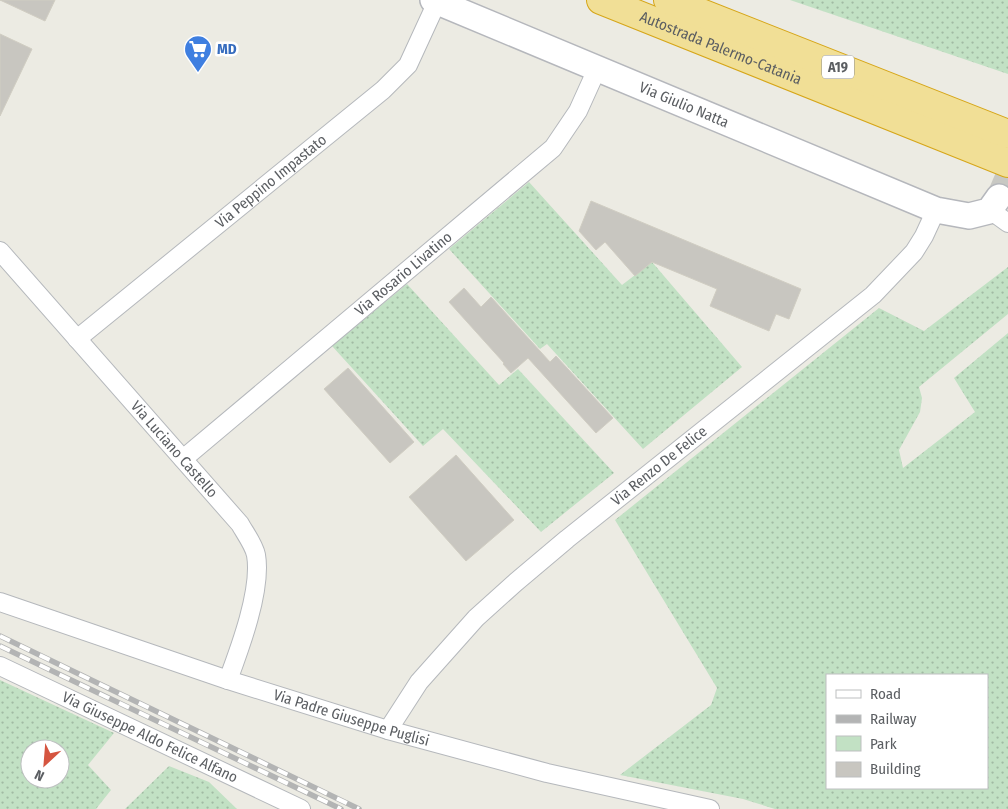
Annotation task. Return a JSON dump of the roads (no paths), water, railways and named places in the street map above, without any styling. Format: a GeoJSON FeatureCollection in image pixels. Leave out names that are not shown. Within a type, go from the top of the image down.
{"type":"FeatureCollection","features":[{"type":"Feature","properties":{"kind":"highway","name":"Autostrada Palermo-Catania"},"geometry":{"type":"LineString","coordinates":[[601,0],[1008,163]]}},
{"type":"Feature","properties":{"kind":"highway","name":"Autostrada Palermo-Catania"},"geometry":{"type":"LineString","coordinates":[[669,0],[1008,134]]}},
{"type":"Feature","properties":{"kind":"highway"},"geometry":{"type":"LineString","coordinates":[[669,0],[1008,124]]}},
{"type":"Feature","properties":{"kind":"highway"},"geometry":{"type":"LineString","coordinates":[[790,76],[894,133],[1001,203]]}},
{"type":"Feature","properties":{"kind":"street","name":"Via Giulio Natta"},"geometry":{"type":"LineString","coordinates":[[435,1],[936,210],[969,216],[1001,203]]}},
{"type":"Feature","properties":{"kind":"street","name":"Via Peppino Impastato"},"geometry":{"type":"LineString","coordinates":[[77,339],[383,90],[408,66],[435,1]]}},
{"type":"Feature","properties":{"kind":"street","name":"Via Rosario Livatino"},"geometry":{"type":"LineString","coordinates":[[183,459],[553,148],[578,111],[597,69]]}},
{"type":"Feature","properties":{"kind":"street","name":"Via Renzo De Felice"},"geometry":{"type":"LineString","coordinates":[[388,730],[419,682],[476,618],[566,539],[873,295],[914,252],[936,210]]}},
{"type":"Feature","properties":{"kind":"street","name":"Via Luciano Castello"},"geometry":{"type":"LineString","coordinates":[[0,251],[240,524],[256,554],[256,583],[240,646],[228,680]]}},
{"type":"Feature","properties":{"kind":"street","name":"Via Padre Giuseppe Puglisi"},"geometry":{"type":"LineString","coordinates":[[0,602],[228,680],[388,730],[547,773],[710,809]]}},
{"type":"Feature","properties":{"kind":"street","name":"Via Giuseppe Aldo Felice Alfano"},"geometry":{"type":"LineString","coordinates":[[0,666],[301,809]]}},
{"type":"Feature","properties":{"kind":"tunnel"},"geometry":{"type":"LineString","coordinates":[[999,197],[1008,176]]}},
{"type":"Feature","properties":{"kind":"railway"},"geometry":{"type":"LineString","coordinates":[[0,636],[359,809]]}},
{"type":"Feature","properties":{"kind":"railway"},"geometry":{"type":"LineString","coordinates":[[0,646],[341,809]]}},
{"type":"Feature","properties":{"kind":"place","name":"MD"},"geometry":{"type":"Point","coordinates":[198,73]}}]}
